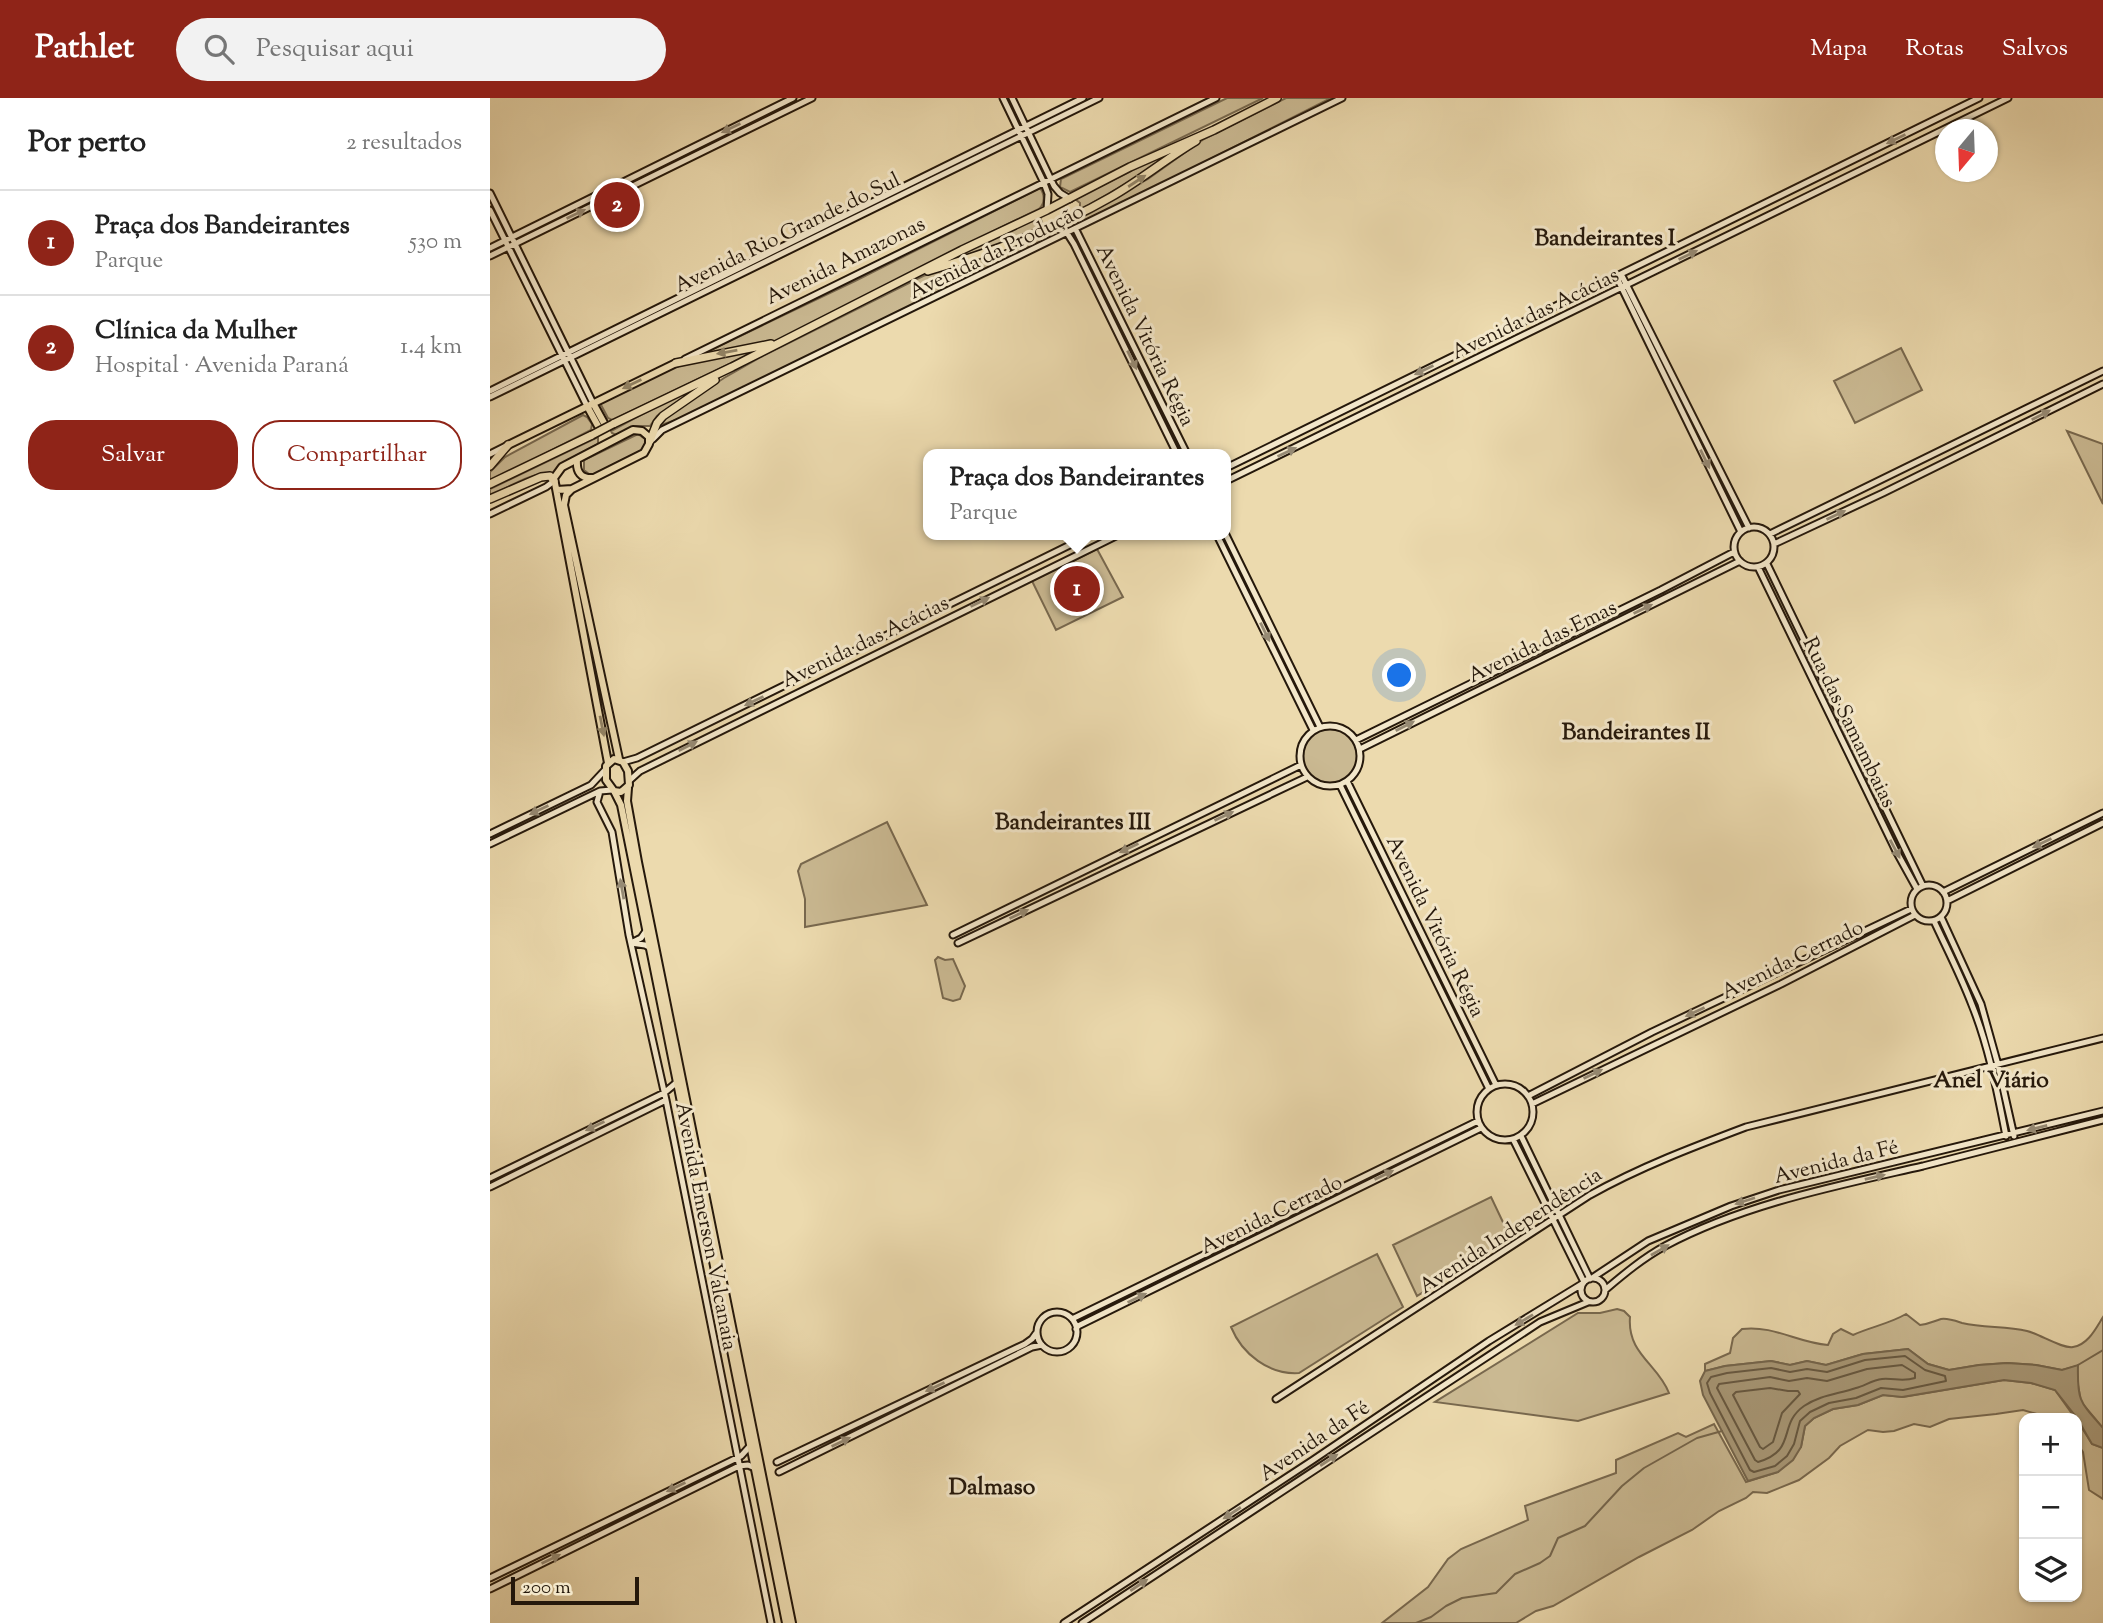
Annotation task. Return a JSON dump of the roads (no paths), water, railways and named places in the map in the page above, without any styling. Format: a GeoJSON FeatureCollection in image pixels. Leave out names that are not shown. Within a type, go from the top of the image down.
{"type":"FeatureCollection","features":[{"type":"Feature","properties":{"kind":"highway"},"geometry":{"type":"LineString","coordinates":[[490,484],[733,367],[1130,167],[1214,130],[1277,98]]}},
{"type":"Feature","properties":{"kind":"highway"},"geometry":{"type":"LineString","coordinates":[[911,276],[993,251],[1077,214],[1109,198],[1214,130]]}},
{"type":"Feature","properties":{"kind":"highway"},"geometry":{"type":"LineString","coordinates":[[1070,199],[1078,205],[1077,214]]}},
{"type":"Feature","properties":{"kind":"highway"},"geometry":{"type":"LineString","coordinates":[[1046,211],[1045,219],[1052,226]]}},
{"type":"Feature","properties":{"kind":"highway"},"geometry":{"type":"LineString","coordinates":[[676,363],[778,343]]}},
{"type":"Feature","properties":{"kind":"highway"},"geometry":{"type":"LineString","coordinates":[[650,441],[663,416],[733,367]]}},
{"type":"Feature","properties":{"kind":"highway"},"geometry":{"type":"LineString","coordinates":[[490,466],[508,445]]}},
{"type":"Feature","properties":{"kind":"highway"},"geometry":{"type":"LineString","coordinates":[[490,499],[541,477],[550,476],[554,481]]}},
{"type":"Feature","properties":{"kind":"main road","name":"Avenida Amazonas"},"geometry":{"type":"LineString","coordinates":[[508,445],[676,363]]}},
{"type":"Feature","properties":{"kind":"main road"},"geometry":{"type":"LineString","coordinates":[[590,404],[601,424]]}},
{"type":"Feature","properties":{"kind":"main road"},"geometry":{"type":"LineString","coordinates":[[786,1623],[621,804],[606,779],[606,766],[554,481],[555,475],[562,467],[634,430],[648,435],[650,441],[643,453],[572,489],[566,495],[564,505],[621,761],[628,771],[627,801],[638,862],[792,1623]]}},
{"type":"Feature","properties":{"kind":"main road"},"geometry":{"type":"LineString","coordinates":[[606,434],[610,442]]}},
{"type":"Feature","properties":{"kind":"main road"},"geometry":{"type":"LineString","coordinates":[[577,460],[580,474],[595,478]]}},
{"type":"Feature","properties":{"kind":"main road"},"geometry":{"type":"LineString","coordinates":[[557,490],[572,489]]}},
{"type":"Feature","properties":{"kind":"main road"},"geometry":{"type":"LineString","coordinates":[[606,766],[614,759],[621,761]]}},
{"type":"Feature","properties":{"kind":"main road"},"geometry":{"type":"LineString","coordinates":[[613,790],[621,792],[629,784]]}},
{"type":"Feature","properties":{"kind":"street"},"geometry":{"type":"LineString","coordinates":[[490,248],[793,98]]}},
{"type":"Feature","properties":{"kind":"street"},"geometry":{"type":"LineString","coordinates":[[490,256],[813,98]]}},
{"type":"Feature","properties":{"kind":"street"},"geometry":{"type":"LineString","coordinates":[[1003,98],[1048,181],[1070,199]]}},
{"type":"Feature","properties":{"kind":"street"},"geometry":{"type":"LineString","coordinates":[[1012,98],[1026,125],[1048,181],[1046,211]]}},
{"type":"Feature","properties":{"kind":"street","name":"Avenida Rio Grande do Sul"},"geometry":{"type":"LineString","coordinates":[[490,397],[566,356],[1083,98]]}},
{"type":"Feature","properties":{"kind":"street","name":"Avenida Rio Grande do Sul"},"geometry":{"type":"LineString","coordinates":[[490,391],[1099,98]]}},
{"type":"Feature","properties":{"kind":"street","name":"Avenida Amazonas"},"geometry":{"type":"LineString","coordinates":[[676,363],[1216,98]]}},
{"type":"Feature","properties":{"kind":"street","name":"Avenida da Produção"},"geometry":{"type":"LineString","coordinates":[[658,430],[1076,230],[1342,98]]}},
{"type":"Feature","properties":{"kind":"street","name":"Avenida das Acácias"},"geometry":{"type":"LineString","coordinates":[[1231,466],[1979,98]]}},
{"type":"Feature","properties":{"kind":"street","name":"Avenida das Acácias"},"geometry":{"type":"LineString","coordinates":[[1231,479],[2008,98]]}},
{"type":"Feature","properties":{"kind":"street"},"geometry":{"type":"LineString","coordinates":[[490,193],[512,237],[512,246]]}},
{"type":"Feature","properties":{"kind":"street"},"geometry":{"type":"LineString","coordinates":[[490,210],[505,240],[512,246],[590,404]]}},
{"type":"Feature","properties":{"kind":"street"},"geometry":{"type":"LineString","coordinates":[[1076,230],[1077,214]]}},
{"type":"Feature","properties":{"kind":"street"},"geometry":{"type":"LineString","coordinates":[[1052,226],[1067,233]]}},
{"type":"Feature","properties":{"kind":"street","name":"Avenida Vitória Régia"},"geometry":{"type":"LineString","coordinates":[[1076,230],[1185,449]]}},
{"type":"Feature","properties":{"kind":"street","name":"Avenida Vitória Régia"},"geometry":{"type":"LineString","coordinates":[[1067,233],[1176,449]]}},
{"type":"Feature","properties":{"kind":"street"},"geometry":{"type":"LineString","coordinates":[[1618,275],[1749,528]]}},
{"type":"Feature","properties":{"kind":"street"},"geometry":{"type":"LineString","coordinates":[[1624,287],[1741,532]]}},
{"type":"Feature","properties":{"kind":"street"},"geometry":{"type":"LineString","coordinates":[[1770,534],[2103,370]]}},
{"type":"Feature","properties":{"kind":"street"},"geometry":{"type":"LineString","coordinates":[[1774,544],[2103,384]]}},
{"type":"Feature","properties":{"kind":"street"},"geometry":{"type":"LineString","coordinates":[[642,431],[658,430]]}},
{"type":"Feature","properties":{"kind":"street","name":"Avenida Amazonas"},"geometry":{"type":"LineString","coordinates":[[490,454],[508,445]]}},
{"type":"Feature","properties":{"kind":"street"},"geometry":{"type":"LineString","coordinates":[[490,514],[554,481]]}},
{"type":"Feature","properties":{"kind":"street"},"geometry":{"type":"LineString","coordinates":[[536,491],[557,490]]}},
{"type":"Feature","properties":{"kind":"street"},"geometry":{"type":"LineString","coordinates":[[1758,527],[1770,534],[1774,544],[1773,555],[1767,564],[1758,567],[1746,566],[1734,552],[1734,543],[1741,532],[1749,528],[1758,527]]}},
{"type":"Feature","properties":{"kind":"street","name":"Avenida das Acácias"},"geometry":{"type":"LineString","coordinates":[[621,761],[637,758],[1080,540]]}},
{"type":"Feature","properties":{"kind":"street","name":"Avenida das Acácias"},"geometry":{"type":"LineString","coordinates":[[629,784],[640,771],[729,725],[1108,540]]}},
{"type":"Feature","properties":{"kind":"street"},"geometry":{"type":"LineString","coordinates":[[1219,540],[1314,730]]}},
{"type":"Feature","properties":{"kind":"street"},"geometry":{"type":"LineString","coordinates":[[1228,540],[1320,727]]}},
{"type":"Feature","properties":{"kind":"street","name":"Avenida das Emas"},"geometry":{"type":"LineString","coordinates":[[1356,740],[1734,552]]}},
{"type":"Feature","properties":{"kind":"street","name":"Avenida das Emas"},"geometry":{"type":"LineString","coordinates":[[1360,749],[1740,561]]}},
{"type":"Feature","properties":{"kind":"street","name":"Rua das Samambaias"},"geometry":{"type":"LineString","coordinates":[[1767,564],[1920,887]]}},
{"type":"Feature","properties":{"kind":"street","name":"Rua das Samambaias"},"geometry":{"type":"LineString","coordinates":[[1758,567],[1896,852],[1920,887]]}},
{"type":"Feature","properties":{"kind":"street"},"geometry":{"type":"LineString","coordinates":[[1320,727],[1344,729],[1356,740],[1360,749],[1354,775],[1340,785],[1322,786],[1307,777],[1301,765],[1299,752],[1302,744],[1320,727]]}},
{"type":"Feature","properties":{"kind":"street"},"geometry":{"type":"LineString","coordinates":[[953,935],[1301,765]]}},
{"type":"Feature","properties":{"kind":"street"},"geometry":{"type":"LineString","coordinates":[[490,834],[591,785],[606,766]]}},
{"type":"Feature","properties":{"kind":"street"},"geometry":{"type":"LineString","coordinates":[[957,943],[1307,777]]}},
{"type":"Feature","properties":{"kind":"street","name":"Avenida Vitória Régia"},"geometry":{"type":"LineString","coordinates":[[1347,781],[1496,1085]]}},
{"type":"Feature","properties":{"kind":"street","name":"Avenida Vitória Régia"},"geometry":{"type":"LineString","coordinates":[[1340,785],[1489,1089]]}},
{"type":"Feature","properties":{"kind":"street"},"geometry":{"type":"LineString","coordinates":[[490,844],[600,790],[613,790]]}},
{"type":"Feature","properties":{"kind":"street","name":"Avenida Emerson Valcanaia"},"geometry":{"type":"LineString","coordinates":[[600,790],[597,802],[612,835],[631,943],[665,1097],[771,1623]]}},
{"type":"Feature","properties":{"kind":"street"},"geometry":{"type":"LineString","coordinates":[[1943,892],[2103,813]]}},
{"type":"Feature","properties":{"kind":"street"},"geometry":{"type":"LineString","coordinates":[[1947,901],[2103,823]]}},
{"type":"Feature","properties":{"kind":"street"},"geometry":{"type":"LineString","coordinates":[[1920,887],[1936,887],[1943,892],[1947,901],[1946,910],[1934,921],[1923,921],[1911,909],[1911,898],[1920,887]]}},
{"type":"Feature","properties":{"kind":"street","name":"Avenida Cerrado"},"geometry":{"type":"LineString","coordinates":[[1528,1096],[1652,1032],[1911,909]]}},
{"type":"Feature","properties":{"kind":"street","name":"Avenida Cerrado"},"geometry":{"type":"LineString","coordinates":[[1532,1104],[1781,984],[1915,915]]}},
{"type":"Feature","properties":{"kind":"street"},"geometry":{"type":"LineString","coordinates":[[1941,917],[1981,1004],[2012,1143]]}},
{"type":"Feature","properties":{"kind":"street"},"geometry":{"type":"LineString","coordinates":[[1934,921],[1972,1005],[1995,1066]]}},
{"type":"Feature","properties":{"kind":"street"},"geometry":{"type":"LineString","coordinates":[[631,943],[644,936],[646,931]]}},
{"type":"Feature","properties":{"kind":"street"},"geometry":{"type":"LineString","coordinates":[[631,943],[649,947]]}},
{"type":"Feature","properties":{"kind":"street","name":"Avenida Independência"},"geometry":{"type":"LineString","coordinates":[[1276,1399],[1590,1195],[1619,1179],[1746,1127],[2103,1038]]}},
{"type":"Feature","properties":{"kind":"street"},"geometry":{"type":"LineString","coordinates":[[490,1187],[665,1097],[677,1083]]}},
{"type":"Feature","properties":{"kind":"street"},"geometry":{"type":"LineString","coordinates":[[1496,1085],[1514,1086],[1528,1096],[1532,1104],[1531,1122],[1521,1136],[1497,1140],[1481,1128],[1477,1106],[1483,1093],[1496,1085]]}},
{"type":"Feature","properties":{"kind":"street"},"geometry":{"type":"LineString","coordinates":[[490,1178],[665,1097],[681,1104]]}},
{"type":"Feature","properties":{"kind":"street","name":"Avenida da Fé"},"geometry":{"type":"LineString","coordinates":[[1064,1623],[1489,1341],[1648,1241],[1731,1206],[1779,1190],[2103,1111]]}},
{"type":"Feature","properties":{"kind":"street","name":"Avenida Cerrado"},"geometry":{"type":"LineString","coordinates":[[1072,1319],[1478,1121]]}},
{"type":"Feature","properties":{"kind":"street","name":"Avenida da Fé"},"geometry":{"type":"LineString","coordinates":[[1605,1290],[1636,1264],[1664,1246],[1734,1216],[1834,1187],[2103,1121]]}},
{"type":"Feature","properties":{"kind":"street","name":"Avenida Cerrado"},"geometry":{"type":"LineString","coordinates":[[1076,1329],[1481,1128]]}},
{"type":"Feature","properties":{"kind":"street"},"geometry":{"type":"LineString","coordinates":[[1521,1136],[1587,1281],[1581,1294],[1588,1302],[1599,1301],[1605,1290],[1601,1281],[1587,1281]]}},
{"type":"Feature","properties":{"kind":"street"},"geometry":{"type":"LineString","coordinates":[[1513,1139],[1552,1220],[1587,1281]]}},
{"type":"Feature","properties":{"kind":"street","name":"Avenida da Fé"},"geometry":{"type":"LineString","coordinates":[[1082,1623],[1529,1330],[1588,1302]]}},
{"type":"Feature","properties":{"kind":"street"},"geometry":{"type":"LineString","coordinates":[[777,1462],[1025,1344],[1032,1339],[1041,1322],[1049,1315],[1063,1314],[1072,1319],[1076,1329],[1074,1343],[1066,1350],[1051,1351],[1042,1345],[1037,1332]]}},
{"type":"Feature","properties":{"kind":"street"},"geometry":{"type":"LineString","coordinates":[[779,1472],[1032,1347],[1042,1345]]}},
{"type":"Feature","properties":{"kind":"street"},"geometry":{"type":"LineString","coordinates":[[490,1578],[738,1457],[751,1445]]}},
{"type":"Feature","properties":{"kind":"street"},"geometry":{"type":"LineString","coordinates":[[490,1589],[739,1466],[748,1465],[755,1468]]}},
{"type":"Feature","properties":{"kind":"water"},"geometry":{"type":"Polygon","coordinates":[[[1908,1349],[1928,1364],[1949,1370],[2007,1363],[2062,1370],[2078,1365],[2079,1394],[2103,1428],[2103,1448],[2092,1444],[2082,1427],[2082,1413],[2073,1413],[2055,1390],[2031,1383],[2004,1380],[1902,1397],[1883,1395],[1858,1405],[1833,1409],[1814,1418],[1805,1426],[1801,1447],[1793,1460],[1778,1472],[1748,1481],[1703,1395],[1700,1381],[1705,1371],[1771,1361],[1790,1365],[1807,1361],[1826,1365],[1863,1354],[1908,1349]]]}},
{"type":"Feature","properties":{"kind":"waterway"},"geometry":{"type":"LineString","coordinates":[[2078,1365],[2103,1350]]}},
{"type":"Feature","properties":{"kind":"waterway"},"geometry":{"type":"LineString","coordinates":[[1416,1623],[1462,1598],[1496,1593],[1515,1574],[1550,1556],[1558,1538],[1585,1526],[1622,1486],[1644,1468],[1697,1438],[1722,1431]]}},
{"type":"Feature","properties":{"kind":"place","name":"Clínica da Mulher"},"geometry":{"type":"Point","coordinates":[617,205]}},
{"type":"Feature","properties":{"kind":"place","name":"Praça dos Bandeirantes"},"geometry":{"type":"Point","coordinates":[1077,589]}},
{"type":"Feature","properties":{"kind":"district","name":"Bandeirantes I"},"geometry":{"type":"Point","coordinates":[1605,237]}},
{"type":"Feature","properties":{"kind":"district","name":"Bandeirantes II"},"geometry":{"type":"Point","coordinates":[1636,731]}},
{"type":"Feature","properties":{"kind":"district","name":"Bandeirantes III"},"geometry":{"type":"Point","coordinates":[1073,821]}},
{"type":"Feature","properties":{"kind":"district","name":"Anel Viário"},"geometry":{"type":"Point","coordinates":[1991,1079]}},
{"type":"Feature","properties":{"kind":"district","name":"Dalmaso"},"geometry":{"type":"Point","coordinates":[992,1486]}}]}
